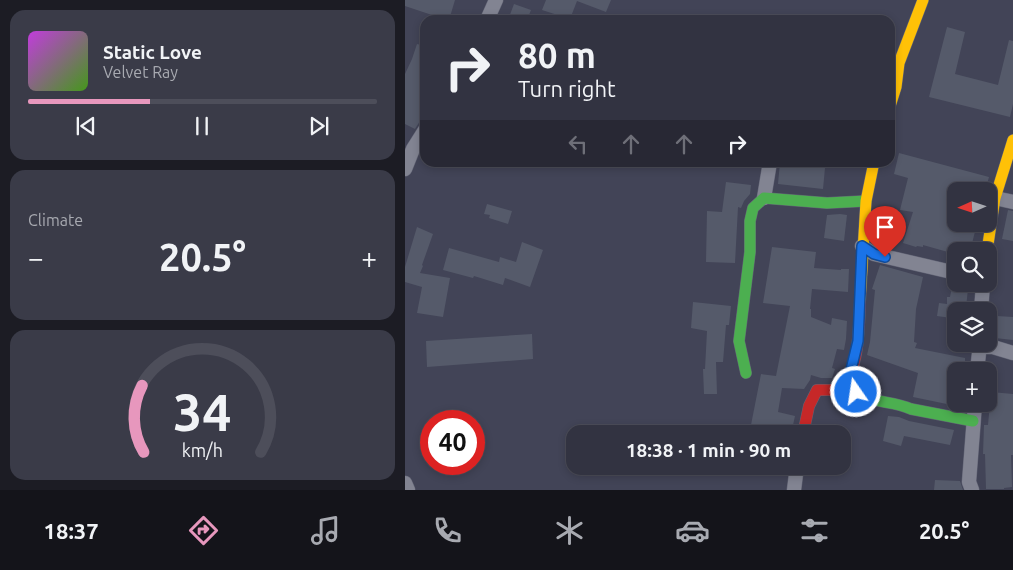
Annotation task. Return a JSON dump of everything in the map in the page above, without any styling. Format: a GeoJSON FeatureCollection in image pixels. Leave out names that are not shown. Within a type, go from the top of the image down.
{"type":"FeatureCollection","features":[{"type":"Feature","properties":{"kind":"street"},"geometry":{"type":"LineString","coordinates":[[489,15],[496,0]]}},
{"type":"Feature","properties":{"kind":"street"},"geometry":{"type":"LineString","coordinates":[[895,90],[899,63],[923,0]]}},
{"type":"Feature","properties":{"kind":"street"},"geometry":{"type":"LineString","coordinates":[[405,169],[420,138]]}},
{"type":"Feature","properties":{"kind":"street"},"geometry":{"type":"LineString","coordinates":[[997,192],[1013,140]]}},
{"type":"Feature","properties":{"kind":"street"},"geometry":{"type":"LineString","coordinates":[[746,373],[739,341],[750,252],[750,221],[753,208],[763,198],[769,167]]}},
{"type":"Feature","properties":{"kind":"street"},"geometry":{"type":"LineString","coordinates":[[805,425],[809,406],[817,390],[841,390],[848,382],[858,341],[862,246],[866,201],[873,167]]}},
{"type":"Feature","properties":{"kind":"street"},"geometry":{"type":"LineString","coordinates":[[763,198],[827,203],[866,201]]}},
{"type":"Feature","properties":{"kind":"street"},"geometry":{"type":"LineString","coordinates":[[997,198],[1013,202]]}},
{"type":"Feature","properties":{"kind":"street"},"geometry":{"type":"LineString","coordinates":[[862,246],[879,256],[947,271]]}},
{"type":"Feature","properties":{"kind":"street"},"geometry":{"type":"LineString","coordinates":[[997,348],[1013,353]]}},
{"type":"Feature","properties":{"kind":"street"},"geometry":{"type":"LineString","coordinates":[[848,382],[856,392],[874,401],[894,405],[902,404],[911,409],[939,416],[973,421]]}},
{"type":"Feature","properties":{"kind":"street"},"geometry":{"type":"LineString","coordinates":[[972,490],[969,482],[974,412]]}},
{"type":"Feature","properties":{"kind":"street"},"geometry":{"type":"LineString","coordinates":[[794,490],[796,475]]}},
{"type":"Feature","properties":{"kind":"street"},"geometry":{"type":"LineString","coordinates":[[405,483],[408,490]]}},
{"type":"Feature","properties":{"kind":"building"},"geometry":{"type":"Polygon","coordinates":[[[405,0],[455,0],[450,15],[432,15],[405,6],[405,0]]]}},
{"type":"Feature","properties":{"kind":"building"},"geometry":{"type":"Polygon","coordinates":[[[546,0],[611,0],[606,12],[577,1],[572,15],[558,15],[542,10],[546,0]]]}},
{"type":"Feature","properties":{"kind":"building"},"geometry":{"type":"Polygon","coordinates":[[[514,4],[531,10],[529,15],[510,15],[514,4]]]}},
{"type":"Feature","properties":{"kind":"building"},"geometry":{"type":"Polygon","coordinates":[[[947,27],[965,32],[955,74],[998,85],[1009,40],[1013,41],[1013,104],[1010,117],[929,97],[947,27]]]}},
{"type":"Feature","properties":{"kind":"building"},"geometry":{"type":"Polygon","coordinates":[[[417,44],[420,45],[420,121],[415,129],[405,124],[405,74],[417,44]]]}},
{"type":"Feature","properties":{"kind":"building"},"geometry":{"type":"Polygon","coordinates":[[[899,153],[989,177],[988,182],[947,182],[947,232],[975,232],[972,242],[947,242],[947,252],[923,245],[923,247],[916,247],[903,243],[913,212],[900,210],[908,178],[894,174],[899,153]]]}},
{"type":"Feature","properties":{"kind":"building"},"geometry":{"type":"Polygon","coordinates":[[[780,167],[825,168],[823,189],[778,184],[780,167]]]}},
{"type":"Feature","properties":{"kind":"building"},"geometry":{"type":"Polygon","coordinates":[[[726,182],[751,185],[750,194],[741,208],[738,207],[735,263],[706,262],[707,211],[722,212],[726,182]]]}},
{"type":"Feature","properties":{"kind":"building"},"geometry":{"type":"Polygon","coordinates":[[[487,204],[512,211],[508,224],[489,218],[490,215],[484,214],[487,204]]]}},
{"type":"Feature","properties":{"kind":"building"},"geometry":{"type":"Polygon","coordinates":[[[1008,210],[1013,211],[1013,241],[1002,239],[1008,210]]]}},
{"type":"Feature","properties":{"kind":"building"},"geometry":{"type":"Polygon","coordinates":[[[827,215],[847,215],[844,241],[824,238],[827,215]]]}},
{"type":"Feature","properties":{"kind":"building"},"geometry":{"type":"Polygon","coordinates":[[[417,227],[433,234],[420,273],[450,278],[443,317],[417,313],[422,287],[405,282],[405,267],[417,227]]]}},
{"type":"Feature","properties":{"kind":"building"},"geometry":{"type":"Polygon","coordinates":[[[522,242],[543,250],[530,287],[505,278],[503,285],[474,276],[473,278],[443,270],[449,248],[499,262],[500,257],[516,262],[522,242]]]}},
{"type":"Feature","properties":{"kind":"building"},"geometry":{"type":"Polygon","coordinates":[[[772,247],[816,252],[814,268],[849,269],[848,292],[812,289],[811,317],[831,325],[832,318],[847,321],[846,339],[844,350],[837,349],[832,368],[835,369],[832,378],[821,378],[811,375],[804,389],[782,388],[778,412],[795,416],[793,425],[751,425],[761,374],[776,376],[790,306],[763,303],[772,247]]]}},
{"type":"Feature","properties":{"kind":"building"},"geometry":{"type":"Polygon","coordinates":[[[880,265],[923,277],[916,309],[914,342],[917,343],[915,348],[965,358],[965,361],[969,362],[947,362],[947,404],[913,397],[918,373],[867,355],[875,290],[872,289],[880,265]]]}},
{"type":"Feature","properties":{"kind":"building"},"geometry":{"type":"Polygon","coordinates":[[[951,292],[968,292],[967,302],[947,302],[947,297],[950,297],[951,292]]]}},
{"type":"Feature","properties":{"kind":"building"},"geometry":{"type":"Polygon","coordinates":[[[693,302],[731,306],[729,325],[726,325],[723,362],[716,362],[717,394],[704,394],[703,369],[705,369],[707,331],[691,328],[693,302]]]}},
{"type":"Feature","properties":{"kind":"building"},"geometry":{"type":"Polygon","coordinates":[[[939,303],[947,304],[947,317],[937,316],[939,303]]]}},
{"type":"Feature","properties":{"kind":"building"},"geometry":{"type":"Polygon","coordinates":[[[997,316],[1013,317],[1013,340],[997,338],[997,316]]]}},
{"type":"Feature","properties":{"kind":"building"},"geometry":{"type":"Polygon","coordinates":[[[532,334],[533,359],[427,367],[426,341],[532,334]]]}},
{"type":"Feature","properties":{"kind":"building"},"geometry":{"type":"Polygon","coordinates":[[[997,393],[1013,394],[1012,487],[986,489],[985,454],[983,454],[984,425],[988,425],[989,412],[997,412],[997,393]]]}},
{"type":"Feature","properties":{"kind":"building"},"geometry":{"type":"Polygon","coordinates":[[[888,416],[954,430],[950,445],[904,436],[901,446],[883,441],[888,416]]]}},
{"type":"Feature","properties":{"kind":"building"},"geometry":{"type":"Polygon","coordinates":[[[935,480],[960,481],[963,490],[934,490],[935,480]]]}},
{"type":"Feature","properties":{"kind":"traffic: fast"},"geometry":{"type":"LineString","coordinates":[[746,373],[739,341],[750,252],[750,221],[753,208],[764,198],[827,203],[866,201]]}},
{"type":"Feature","properties":{"kind":"traffic: fast"},"geometry":{"type":"LineString","coordinates":[[848,382],[855,390],[870,399],[973,421]]}},
{"type":"Feature","properties":{"kind":"traffic: slow"},"geometry":{"type":"LineString","coordinates":[[895,90],[899,63],[923,0]]}},
{"type":"Feature","properties":{"kind":"traffic: slow"},"geometry":{"type":"LineString","coordinates":[[988,242],[995,198],[1013,140]]}},
{"type":"Feature","properties":{"kind":"traffic: slow"},"geometry":{"type":"LineString","coordinates":[[860,302],[866,201],[873,167]]}},
{"type":"Feature","properties":{"kind":"traffic: jam"},"geometry":{"type":"LineString","coordinates":[[805,425],[809,406],[817,390],[841,390],[847,381],[855,360],[857,348],[860,302]]}},
{"type":"Feature","properties":{"kind":"route"},"geometry":{"type":"LineString","coordinates":[[856,392],[848,382],[858,341],[862,246],[874,254],[885,257]]}}]}
